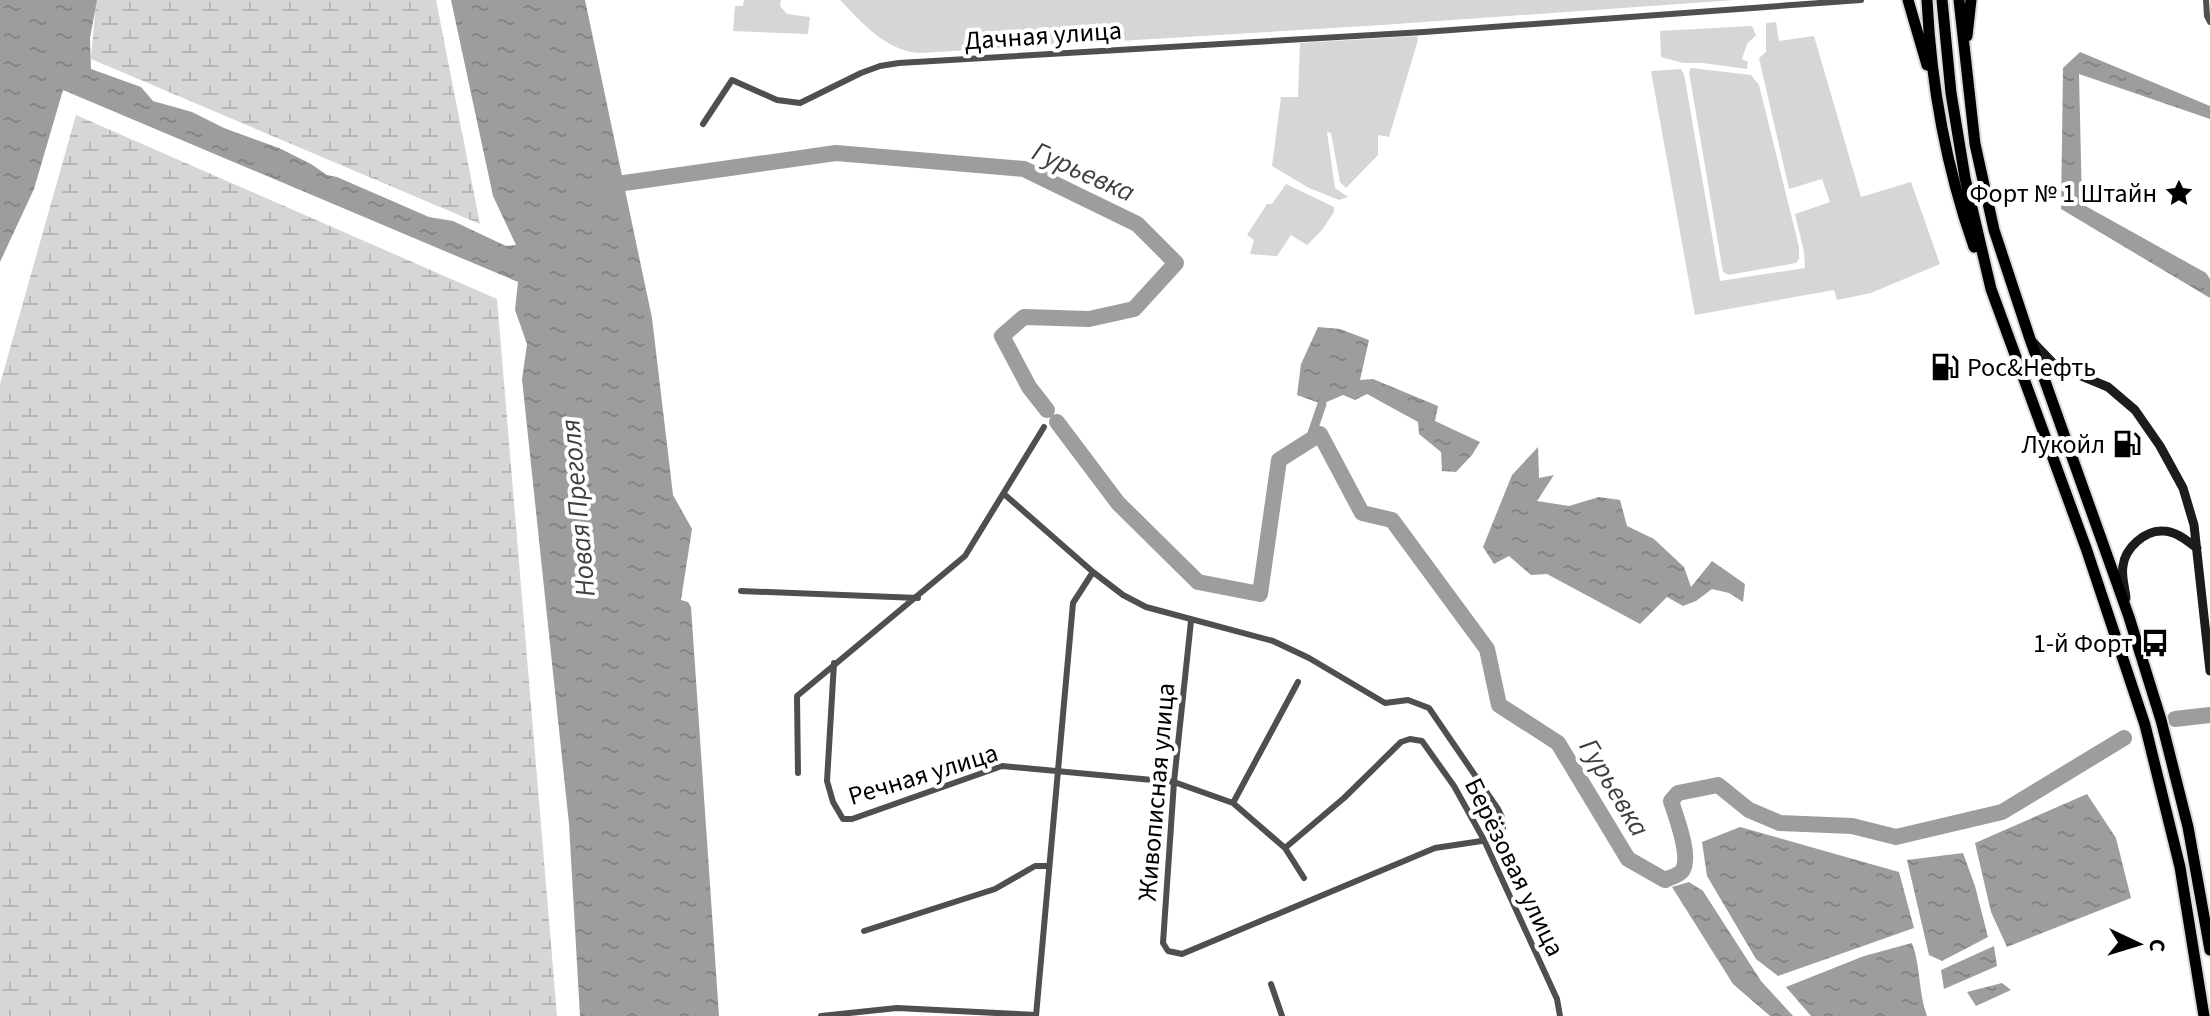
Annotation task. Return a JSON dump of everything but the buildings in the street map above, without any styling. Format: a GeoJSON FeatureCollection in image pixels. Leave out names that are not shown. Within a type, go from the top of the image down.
{"type":"FeatureCollection","features":[{"type":"Feature","properties":{"kind":"highway"},"geometry":{"type":"LineString","coordinates":[[1908,0],[1936,99],[1954,184],[2086,548],[2145,725],[2180,867],[2204,1016]]}},
{"type":"Feature","properties":{"kind":"highway"},"geometry":{"type":"LineString","coordinates":[[1927,0],[1936,99]]}},
{"type":"Feature","properties":{"kind":"highway"},"geometry":{"type":"LineString","coordinates":[[1942,0],[1962,164],[1991,289]]}},
{"type":"Feature","properties":{"kind":"highway"},"geometry":{"type":"LineString","coordinates":[[1959,0],[1975,144],[1994,230],[2129,617],[2161,720],[2188,827],[2210,950]]}},
{"type":"Feature","properties":{"kind":"highway"},"geometry":{"type":"LineString","coordinates":[[1966,81],[1971,0]]}},
{"type":"Feature","properties":{"kind":"main road"},"geometry":{"type":"LineString","coordinates":[[2030,339],[2055,365],[2108,387],[2135,410],[2160,446],[2183,488],[2194,525],[2210,671]]}},
{"type":"Feature","properties":{"kind":"main road"},"geometry":{"type":"LineString","coordinates":[[2129,617],[2123,562],[2133,545],[2146,534],[2163,531],[2181,536],[2197,548]]}},
{"type":"Feature","properties":{"kind":"street","name":"Дачная улица"},"geometry":{"type":"LineString","coordinates":[[703,124],[732,80],[777,100],[800,103],[861,73],[899,63],[1424,32],[1861,0]]}},
{"type":"Feature","properties":{"kind":"street"},"geometry":{"type":"LineString","coordinates":[[1900,0],[1915,21]]}},
{"type":"Feature","properties":{"kind":"street"},"geometry":{"type":"LineString","coordinates":[[2206,0],[2210,22]]}},
{"type":"Feature","properties":{"kind":"street"},"geometry":{"type":"LineString","coordinates":[[798,773],[797,696],[965,556],[1044,427]]}},
{"type":"Feature","properties":{"kind":"street"},"geometry":{"type":"LineString","coordinates":[[1004,494],[1093,572],[1123,595],[1146,607],[1273,641],[1309,658],[1385,703],[1408,700],[1429,708],[1502,817],[1503,830],[1500,835],[1484,840]]}},
{"type":"Feature","properties":{"kind":"street"},"geometry":{"type":"LineString","coordinates":[[821,1016],[897,1008],[1036,1015],[1073,603],[1093,572]]}},
{"type":"Feature","properties":{"kind":"street"},"geometry":{"type":"LineString","coordinates":[[741,591],[918,598]]}},
{"type":"Feature","properties":{"kind":"street","name":"Живописная улица"},"geometry":{"type":"LineString","coordinates":[[1191,621],[1174,782],[1163,943],[1168,951],[1182,954],[1435,848],[1484,840]]}},
{"type":"Feature","properties":{"kind":"street","name":"Речная улица"},"geometry":{"type":"LineString","coordinates":[[834,663],[827,781],[833,802],[843,819],[852,819],[1002,766],[1174,782],[1233,803]]}},
{"type":"Feature","properties":{"kind":"street"},"geometry":{"type":"LineString","coordinates":[[1298,682],[1233,803],[1285,848],[1304,878]]}},
{"type":"Feature","properties":{"kind":"street","name":"Берёзовая улица"},"geometry":{"type":"LineString","coordinates":[[1285,848],[1344,798],[1401,742],[1410,739],[1422,741],[1454,786],[1484,840],[1557,999],[1560,1016]]}},
{"type":"Feature","properties":{"kind":"street"},"geometry":{"type":"LineString","coordinates":[[864,931],[995,889],[1035,866],[1049,866]]}},
{"type":"Feature","properties":{"kind":"street"},"geometry":{"type":"LineString","coordinates":[[1271,984],[1282,1016]]}},
{"type":"Feature","properties":{"kind":"green space"},"geometry":{"type":"Polygon","coordinates":[[[96,0],[436,0],[480,224],[91,59],[96,0]]]}},
{"type":"Feature","properties":{"kind":"green space"},"geometry":{"type":"Polygon","coordinates":[[[744,0],[781,0],[780,6],[787,14],[810,17],[808,34],[733,31],[735,6],[743,6],[744,0]]]}},
{"type":"Feature","properties":{"kind":"green space"},"geometry":{"type":"Polygon","coordinates":[[[840,0],[1735,0],[921,53],[897,48],[886,42],[866,27],[840,0]]]}},
{"type":"Feature","properties":{"kind":"green space"},"geometry":{"type":"Polygon","coordinates":[[[1776,22],[1779,41],[1814,36],[1861,197],[1911,182],[1940,264],[1871,293],[1837,300],[1834,290],[1695,315],[1651,71],[1681,69],[1684,74],[1720,281],[1805,268],[1795,214],[1830,202],[1822,179],[1789,189],[1759,58],[1766,52],[1766,23],[1776,22]]]}},
{"type":"Feature","properties":{"kind":"green space"},"geometry":{"type":"Polygon","coordinates":[[[1752,26],[1756,35],[1747,44],[1742,59],[1748,62],[1747,69],[1683,63],[1661,57],[1660,31],[1752,26]]]}},
{"type":"Feature","properties":{"kind":"green space"},"geometry":{"type":"Polygon","coordinates":[[[1417,36],[1389,137],[1378,135],[1378,155],[1346,188],[1340,182],[1331,133],[1327,132],[1335,188],[1348,197],[1339,200],[1309,188],[1272,166],[1281,97],[1298,97],[1300,43],[1417,36]]]}},
{"type":"Feature","properties":{"kind":"green space"},"geometry":{"type":"Polygon","coordinates":[[[1691,68],[1751,75],[1759,85],[1799,247],[1796,263],[1729,275],[1723,272],[1689,72],[1691,68]]]}},
{"type":"Feature","properties":{"kind":"green space"},"geometry":{"type":"Polygon","coordinates":[[[76,115],[497,299],[557,1016],[0,1016],[0,384],[76,115]]]}},
{"type":"Feature","properties":{"kind":"green space"},"geometry":{"type":"Polygon","coordinates":[[[1286,184],[1334,207],[1334,212],[1307,245],[1291,235],[1277,256],[1250,254],[1254,240],[1247,235],[1267,204],[1272,204],[1286,184]]]}},
{"type":"Feature","properties":{"kind":"water","name":"Новая Преголя"},"geometry":{"type":"Polygon","coordinates":[[[0,0],[97,0],[90,38],[91,69],[141,87],[153,101],[192,112],[224,128],[279,148],[327,175],[429,217],[453,221],[506,246],[516,245],[493,196],[451,0],[585,0],[652,318],[673,495],[692,529],[681,600],[691,607],[719,1016],[580,1016],[569,824],[522,379],[527,344],[515,310],[518,282],[63,90],[34,189],[0,262],[0,0]]]}},
{"type":"Feature","properties":{"kind":"water"},"geometry":{"type":"Polygon","coordinates":[[[2080,52],[2210,106],[2210,119],[2079,74],[2082,204],[2206,273],[2210,279],[2210,298],[2061,209],[2063,68],[2080,52]]]}},
{"type":"Feature","properties":{"kind":"water"},"geometry":{"type":"Polygon","coordinates":[[[1318,327],[1340,329],[1369,340],[1360,380],[1373,379],[1438,406],[1435,421],[1480,442],[1472,455],[1456,472],[1442,471],[1441,452],[1419,434],[1418,422],[1367,394],[1355,400],[1343,395],[1322,404],[1297,395],[1301,364],[1318,327]]]}},
{"type":"Feature","properties":{"kind":"water"},"geometry":{"type":"Polygon","coordinates":[[[1538,447],[1539,478],[1554,475],[1537,501],[1569,506],[1599,497],[1620,500],[1627,526],[1654,539],[1684,567],[1691,587],[1712,561],[1745,584],[1743,602],[1729,593],[1712,589],[1683,606],[1667,597],[1640,624],[1547,574],[1531,575],[1509,556],[1494,564],[1483,547],[1512,475],[1538,447]]]}},
{"type":"Feature","properties":{"kind":"water"},"geometry":{"type":"Polygon","coordinates":[[[2087,794],[2116,838],[2131,898],[2007,947],[1991,912],[1975,843],[2087,794]]]}},
{"type":"Feature","properties":{"kind":"water"},"geometry":{"type":"Polygon","coordinates":[[[1740,827],[1899,872],[1914,928],[1778,976],[1756,959],[1707,876],[1702,842],[1740,827]]]}},
{"type":"Feature","properties":{"kind":"water"},"geometry":{"type":"Polygon","coordinates":[[[1963,853],[1988,937],[1942,961],[1929,955],[1907,860],[1963,853]]]}},
{"type":"Feature","properties":{"kind":"water"},"geometry":{"type":"Polygon","coordinates":[[[1689,882],[1703,891],[1761,981],[1793,1016],[1770,1016],[1733,984],[1672,887],[1689,882]]]}},
{"type":"Feature","properties":{"kind":"water"},"geometry":{"type":"Polygon","coordinates":[[[1912,943],[1927,1016],[1811,1016],[1786,987],[1864,956],[1912,943]]]}},
{"type":"Feature","properties":{"kind":"water"},"geometry":{"type":"Polygon","coordinates":[[[1994,946],[1997,966],[1944,989],[1941,970],[1994,946]]]}},
{"type":"Feature","properties":{"kind":"water"},"geometry":{"type":"Polygon","coordinates":[[[2002,983],[2011,990],[1976,1006],[1967,992],[2002,983]]]}},
{"type":"Feature","properties":{"kind":"waterway","name":"Гурьевка"},"geometry":{"type":"LineString","coordinates":[[603,186],[836,153],[1024,169],[1137,224],[1176,263],[1134,309],[1089,319],[1024,317],[1002,336],[1029,387],[1047,410]]}},
{"type":"Feature","properties":{"kind":"waterway"},"geometry":{"type":"LineString","coordinates":[[1309,442],[1322,404]]}},
{"type":"Feature","properties":{"kind":"waterway","name":"Гурьевка"},"geometry":{"type":"LineString","coordinates":[[1057,422],[1118,503],[1198,582],[1260,594],[1279,460],[1320,434],[1362,513],[1392,520],[1487,649],[1499,705],[1558,743],[1628,859],[1665,880],[1680,873],[1685,865],[1682,837],[1671,801],[1678,793],[1718,785],[1749,810],[1780,823],[1852,826],[1896,837],[2002,812],[2124,738]]}},
{"type":"Feature","properties":{"kind":"waterway","name":"Гурьевка"},"geometry":{"type":"LineString","coordinates":[[2175,719],[2210,715]]}},
{"type":"Feature","properties":{"kind":"place","name":"Форт № 1 Штайн"},"geometry":{"type":"Point","coordinates":[2179,193]}},
{"type":"Feature","properties":{"kind":"place","name":"Рос&Нефть"},"geometry":{"type":"Point","coordinates":[1945,367]}},
{"type":"Feature","properties":{"kind":"place","name":"Лукойл"},"geometry":{"type":"Point","coordinates":[2127,444]}},
{"type":"Feature","properties":{"kind":"place","name":"1-й Форт"},"geometry":{"type":"Point","coordinates":[2155,643]}}]}
